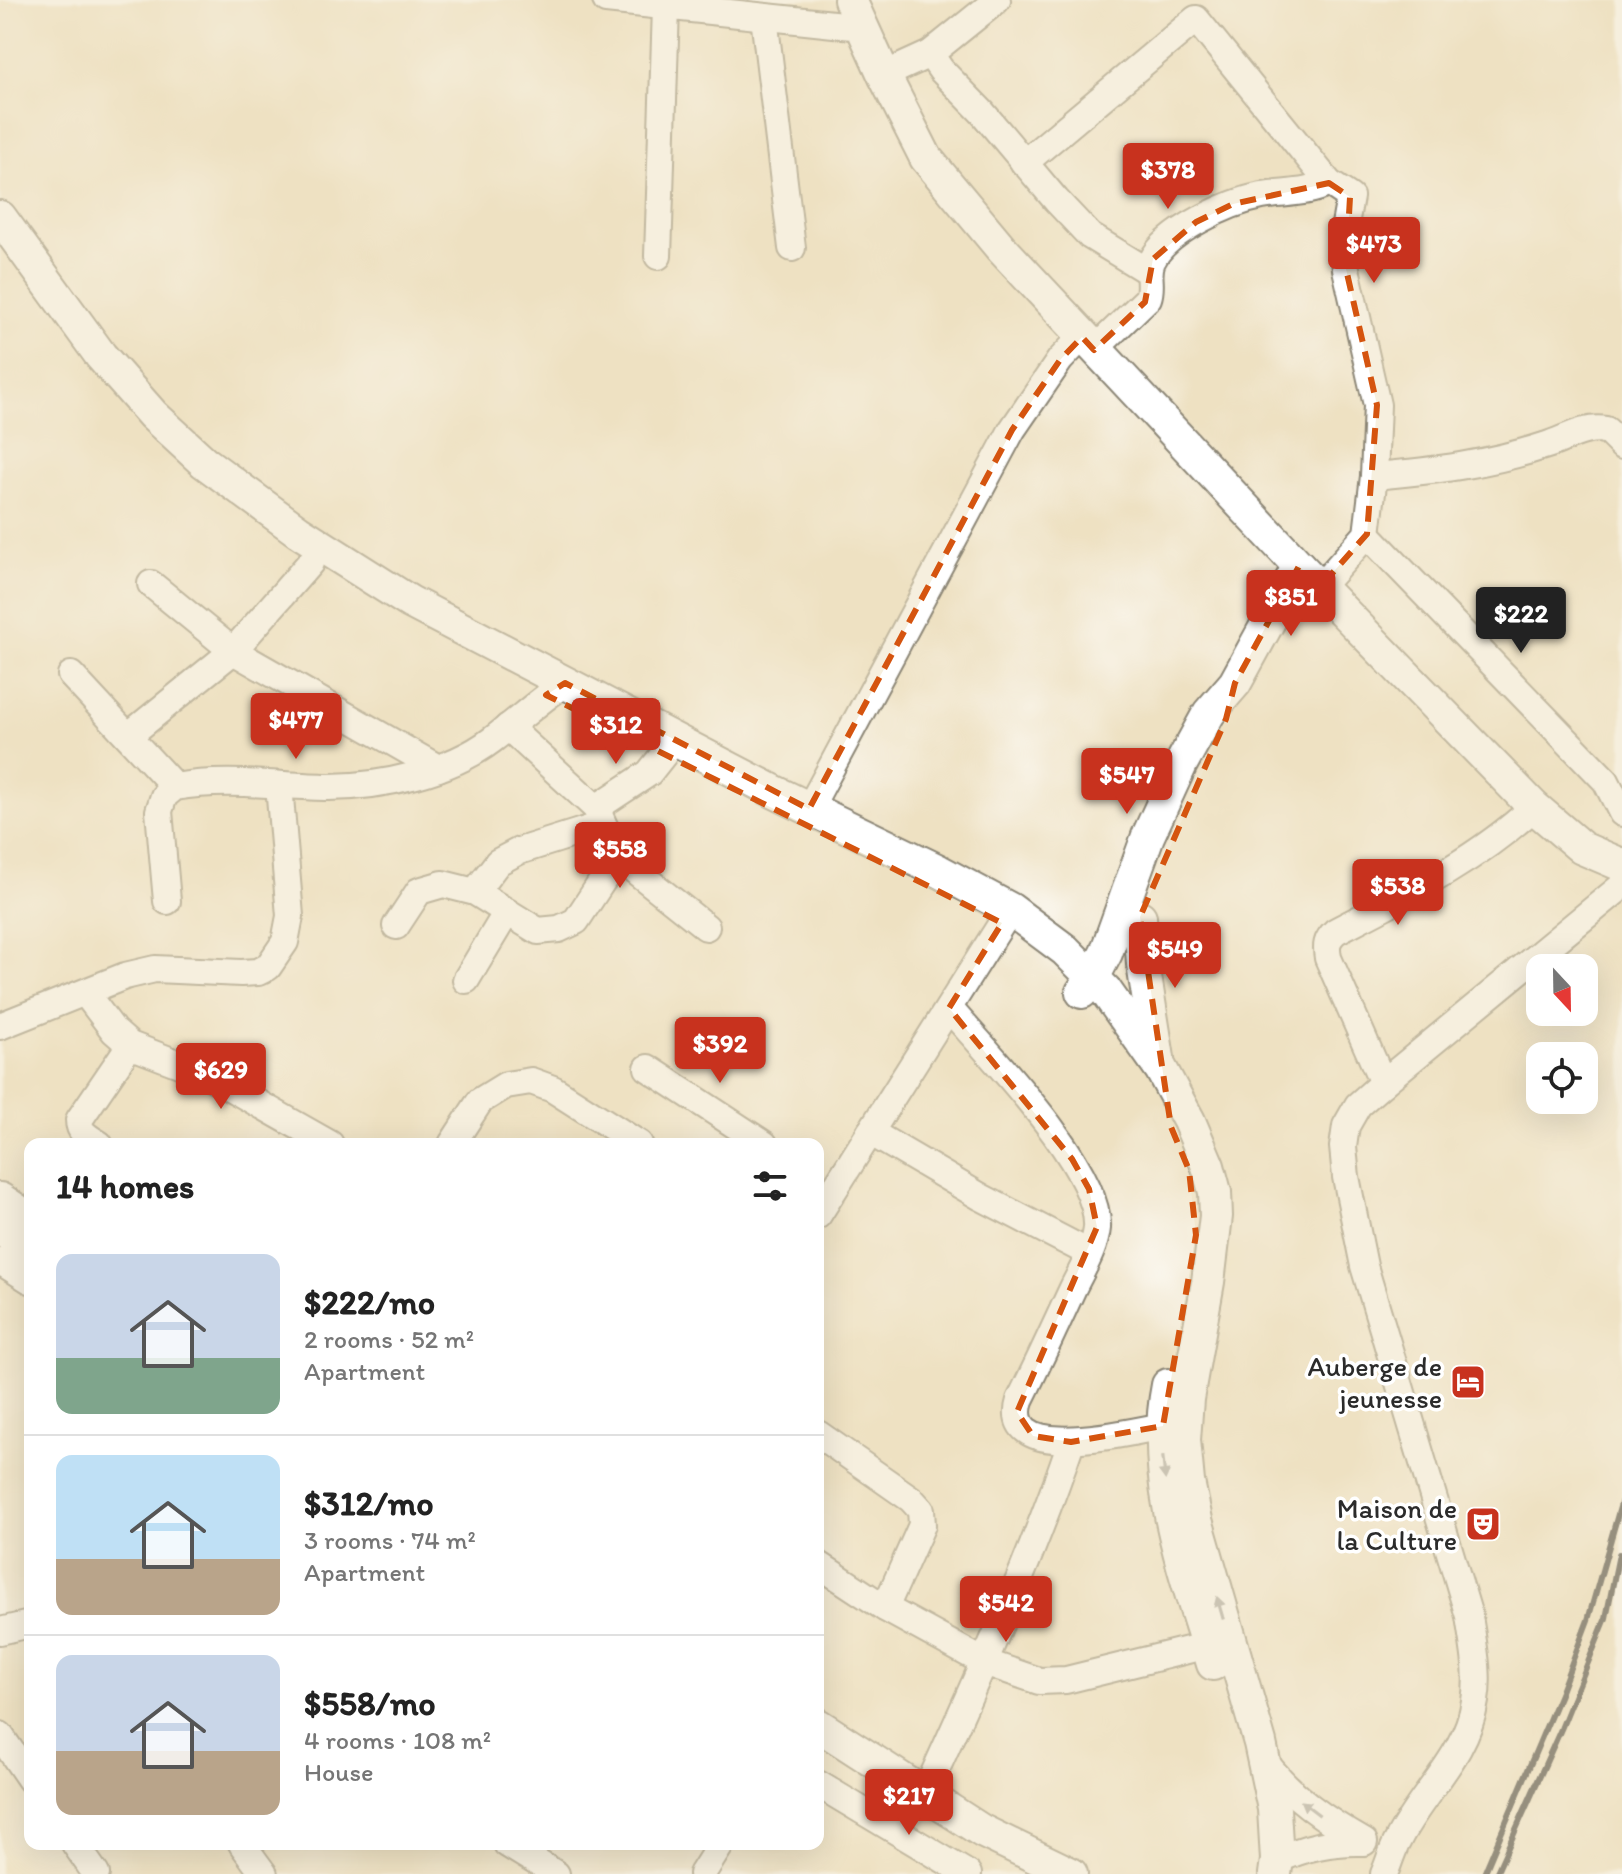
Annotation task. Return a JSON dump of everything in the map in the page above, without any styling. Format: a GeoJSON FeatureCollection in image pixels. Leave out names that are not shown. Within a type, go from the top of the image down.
{"type":"FeatureCollection","features":[{"type":"Feature","properties":{"kind":"main road"},"geometry":{"type":"LineString","coordinates":[[856,14],[926,158],[1001,248],[1309,576],[1534,807],[1582,848],[1622,865]]}},
{"type":"Feature","properties":{"kind":"main road"},"geometry":{"type":"LineString","coordinates":[[0,217],[139,426],[191,475],[310,563],[400,618],[939,871],[1010,909],[1065,950],[1093,991],[1171,1125],[1189,1170],[1195,1201],[1196,1235],[1165,1397],[1161,1442],[1165,1486],[1174,1530],[1244,1762],[1269,1869]]}},
{"type":"Feature","properties":{"kind":"main road"},"geometry":{"type":"LineString","coordinates":[[0,248],[95,361],[204,462],[298,531],[664,754],[908,873],[1002,923],[1093,991],[1161,1069],[1208,1166],[1215,1192],[1216,1216],[1208,1282],[1187,1399],[1184,1440],[1196,1520],[1265,1762],[1274,1809],[1269,1869]]}},
{"type":"Feature","properties":{"kind":"main road"},"geometry":{"type":"LineString","coordinates":[[1093,991],[1124,959],[1126,923],[1226,719],[1235,683],[1309,576]]}},
{"type":"Feature","properties":{"kind":"main road"},"geometry":{"type":"LineString","coordinates":[[1065,950],[1126,923]]}},
{"type":"Feature","properties":{"kind":"main road"},"geometry":{"type":"LineString","coordinates":[[1126,923],[1148,999],[1161,1069]]}},
{"type":"Feature","properties":{"kind":"main road"},"geometry":{"type":"LineString","coordinates":[[0,1199],[24,1215]]}},
{"type":"Feature","properties":{"kind":"main road"},"geometry":{"type":"LineString","coordinates":[[0,1229],[24,1244]]}},
{"type":"Feature","properties":{"kind":"main road"},"geometry":{"type":"LineString","coordinates":[[824,1729],[982,1831],[1071,1874]]}},
{"type":"Feature","properties":{"kind":"main road"},"geometry":{"type":"LineString","coordinates":[[824,1751],[959,1836],[1030,1874]]}},
{"type":"Feature","properties":{"kind":"street"},"geometry":{"type":"LineString","coordinates":[[606,0],[666,7],[713,6],[764,17],[856,14]]}},
{"type":"Feature","properties":{"kind":"street"},"geometry":{"type":"LineString","coordinates":[[884,75],[930,54],[997,0]]}},
{"type":"Feature","properties":{"kind":"street"},"geometry":{"type":"LineString","coordinates":[[658,256],[666,7]]}},
{"type":"Feature","properties":{"kind":"street"},"geometry":{"type":"LineString","coordinates":[[764,17],[792,248]]}},
{"type":"Feature","properties":{"kind":"street"},"geometry":{"type":"LineString","coordinates":[[1024,163],[1196,19],[1329,183],[1350,197],[1343,236],[1356,324],[1377,405],[1374,476],[1367,534],[1309,576]]}},
{"type":"Feature","properties":{"kind":"street"},"geometry":{"type":"LineString","coordinates":[[930,54],[1090,236],[1149,272]]}},
{"type":"Feature","properties":{"kind":"street"},"geometry":{"type":"LineString","coordinates":[[809,809],[1012,430],[1060,360],[1088,344],[1148,298],[1153,259],[1164,246],[1196,222],[1233,204],[1262,196],[1302,193],[1329,183]]}},
{"type":"Feature","properties":{"kind":"street"},"geometry":{"type":"LineString","coordinates":[[1374,476],[1476,465],[1547,445],[1588,429],[1606,430],[1622,446]]}},
{"type":"Feature","properties":{"kind":"street"},"geometry":{"type":"LineString","coordinates":[[1367,534],[1606,781],[1622,813]]}},
{"type":"Feature","properties":{"kind":"street"},"geometry":{"type":"LineString","coordinates":[[128,736],[233,651],[310,563]]}},
{"type":"Feature","properties":{"kind":"street"},"geometry":{"type":"LineString","coordinates":[[151,584],[233,651],[438,768]]}},
{"type":"Feature","properties":{"kind":"street"},"geometry":{"type":"LineString","coordinates":[[71,675],[175,787]]}},
{"type":"Feature","properties":{"kind":"street"},"geometry":{"type":"LineString","coordinates":[[167,901],[159,811],[164,796],[175,787],[205,784],[333,787],[383,783],[438,768],[490,742],[556,689]]}},
{"type":"Feature","properties":{"kind":"street"},"geometry":{"type":"LineString","coordinates":[[508,727],[599,816],[618,857],[706,927]]}},
{"type":"Feature","properties":{"kind":"street"},"geometry":{"type":"LineString","coordinates":[[475,892],[498,862],[599,816],[649,773],[664,754]]}},
{"type":"Feature","properties":{"kind":"street"},"geometry":{"type":"LineString","coordinates":[[0,1026],[125,976],[155,969],[258,972],[276,958],[285,942],[290,916],[279,785]]}},
{"type":"Feature","properties":{"kind":"street"},"geometry":{"type":"LineString","coordinates":[[1383,1083],[1328,958],[1328,939],[1336,931],[1440,877],[1488,846],[1534,807]]}},
{"type":"Feature","properties":{"kind":"street"},"geometry":{"type":"LineString","coordinates":[[396,926],[419,891],[443,884],[475,892],[538,931],[559,929],[576,921],[618,857]]}},
{"type":"Feature","properties":{"kind":"street"},"geometry":{"type":"LineString","coordinates":[[1265,1762],[1280,1782],[1306,1806],[1364,1842],[1389,1862],[1398,1839],[1450,1762],[1465,1732],[1475,1702],[1476,1667],[1469,1616],[1364,1266],[1346,1177],[1343,1147],[1346,1126],[1358,1105],[1383,1083],[1622,886]]}},
{"type":"Feature","properties":{"kind":"street"},"geometry":{"type":"LineString","coordinates":[[466,980],[507,912]]}},
{"type":"Feature","properties":{"kind":"street"},"geometry":{"type":"LineString","coordinates":[[826,1184],[870,1132],[1002,923]]}},
{"type":"Feature","properties":{"kind":"street"},"geometry":{"type":"LineString","coordinates":[[86,994],[114,1031],[130,1045],[208,1075],[319,1138]]}},
{"type":"Feature","properties":{"kind":"street"},"geometry":{"type":"LineString","coordinates":[[949,1008],[1072,1159],[1089,1189],[1097,1227],[1089,1253],[1017,1412],[1024,1428],[1033,1436],[1071,1442],[1163,1426]]}},
{"type":"Feature","properties":{"kind":"street"},"geometry":{"type":"LineString","coordinates":[[89,1138],[79,1128],[79,1120],[130,1045]]}},
{"type":"Feature","properties":{"kind":"street"},"geometry":{"type":"LineString","coordinates":[[648,1068],[755,1138]]}},
{"type":"Feature","properties":{"kind":"street"},"geometry":{"type":"LineString","coordinates":[[456,1138],[480,1101],[506,1085],[531,1081],[553,1089],[630,1138]]}},
{"type":"Feature","properties":{"kind":"street"},"geometry":{"type":"LineString","coordinates":[[870,1132],[981,1197],[1089,1253]]}},
{"type":"Feature","properties":{"kind":"street"},"geometry":{"type":"LineString","coordinates":[[0,1261],[24,1276]]}},
{"type":"Feature","properties":{"kind":"street"},"geometry":{"type":"LineString","coordinates":[[824,1438],[911,1499],[921,1510],[922,1525],[885,1608]]}},
{"type":"Feature","properties":{"kind":"street"},"geometry":{"type":"LineString","coordinates":[[924,1796],[984,1662],[1051,1500],[1071,1442]]}},
{"type":"Feature","properties":{"kind":"street"},"geometry":{"type":"LineString","coordinates":[[824,1568],[885,1608],[984,1662],[1039,1681],[1066,1680],[1208,1645]]}},
{"type":"Feature","properties":{"kind":"street"},"geometry":{"type":"LineString","coordinates":[[0,1631],[24,1625]]}},
{"type":"Feature","properties":{"kind":"street"},"geometry":{"type":"LineString","coordinates":[[0,1735],[24,1770]]}},
{"type":"Feature","properties":{"kind":"street"},"geometry":{"type":"LineString","coordinates":[[824,1788],[968,1874]]}},
{"type":"Feature","properties":{"kind":"street"},"geometry":{"type":"LineString","coordinates":[[1269,1869],[1304,1849],[1335,1841],[1364,1842]]}},
{"type":"Feature","properties":{"kind":"street"},"geometry":{"type":"LineString","coordinates":[[79,1850],[96,1874]]}},
{"type":"Feature","properties":{"kind":"street"},"geometry":{"type":"LineString","coordinates":[[246,1850],[264,1874]]}},
{"type":"Feature","properties":{"kind":"street"},"geometry":{"type":"LineString","coordinates":[[517,1850],[556,1874]]}},
{"type":"Feature","properties":{"kind":"street"},"geometry":{"type":"LineString","coordinates":[[702,1874],[717,1850]]}},
{"type":"Feature","properties":{"kind":"highlighted area"},"geometry":{"type":"Polygon","coordinates":[[[1329,183],[1350,197],[1346,269],[1377,405],[1367,534],[1320,587],[1299,566],[1235,683],[1226,719],[1140,917],[1171,1127],[1189,1170],[1196,1235],[1163,1426],[1071,1442],[1033,1436],[1017,1412],[1097,1227],[1089,1189],[1072,1159],[949,1008],[1002,923],[546,695],[565,683],[809,809],[1012,430],[1060,360],[1082,337],[1094,350],[1145,302],[1153,259],[1196,222],[1233,204],[1329,183]]]}},
{"type":"Feature","properties":{"kind":"railway"},"geometry":{"type":"LineString","coordinates":[[1484,1874],[1588,1620],[1622,1500]]}},
{"type":"Feature","properties":{"kind":"railway"},"geometry":{"type":"LineString","coordinates":[[1496,1874],[1561,1729],[1606,1618],[1619,1554]]}},
{"type":"Feature","properties":{"kind":"place","name":"Auberge de jeunesse"},"geometry":{"type":"Point","coordinates":[1468,1382]}},
{"type":"Feature","properties":{"kind":"place","name":"Maison de la Culture"},"geometry":{"type":"Point","coordinates":[1483,1524]}}]}
